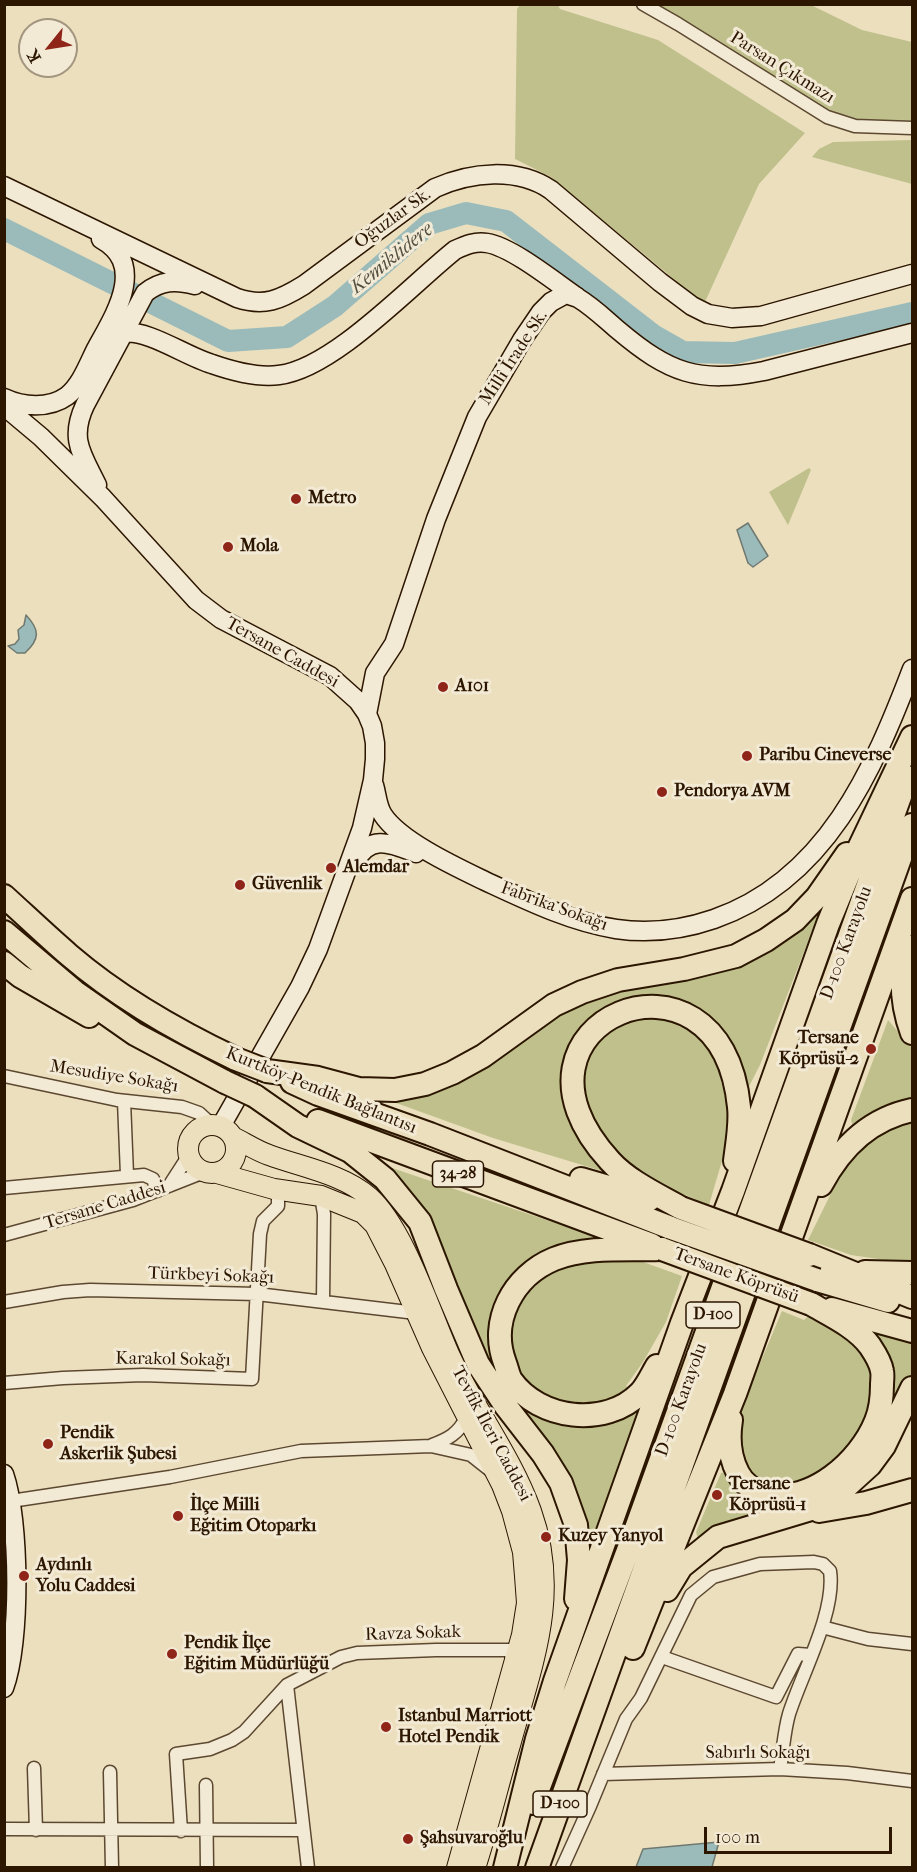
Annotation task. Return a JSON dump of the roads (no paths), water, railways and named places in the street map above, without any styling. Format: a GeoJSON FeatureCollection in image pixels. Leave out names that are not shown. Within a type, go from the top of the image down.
{"type":"FeatureCollection","features":[{"type":"Feature","properties":{"kind":"highway"},"geometry":{"type":"LineString","coordinates":[[504,1868],[537,1739],[555,1681],[682,1323],[733,1191],[828,924],[873,819],[912,737]]}},
{"type":"Feature","properties":{"kind":"highway","name":"D-100 Karayolu"},"geometry":{"type":"LineString","coordinates":[[509,1868],[634,1533],[912,762]]}},
{"type":"Feature","properties":{"kind":"highway"},"geometry":{"type":"LineString","coordinates":[[267,1071],[318,1078],[359,1089],[395,1090],[425,1084],[452,1073],[483,1056],[554,1005],[582,992],[618,980],[684,969],[736,956],[766,940],[795,920],[817,897],[873,819]]}},
{"type":"Feature","properties":{"kind":"highway","name":"D-100 Karayolu"},"geometry":{"type":"LineString","coordinates":[[537,1868],[912,825]]}},
{"type":"Feature","properties":{"kind":"highway","name":"Kurtköy-Pendik Bağlantısı"},"geometry":{"type":"LineString","coordinates":[[4,896],[70,956],[122,994],[187,1035],[236,1059],[318,1094],[676,1218]]}},
{"type":"Feature","properties":{"kind":"highway"},"geometry":{"type":"LineString","coordinates":[[624,1669],[735,1394],[912,899]]}},
{"type":"Feature","properties":{"kind":"highway"},"geometry":{"type":"LineString","coordinates":[[912,917],[902,976],[902,999],[912,1033]]}},
{"type":"Feature","properties":{"kind":"highway","name":"Kurtköy-Pendik Bağlantısı"},"geometry":{"type":"LineString","coordinates":[[4,932],[75,992],[135,1034],[225,1082],[381,1145],[662,1249]]}},
{"type":"Feature","properties":{"kind":"highway"},"geometry":{"type":"LineString","coordinates":[[4,963],[20,976],[82,1013],[135,1034]]}},
{"type":"Feature","properties":{"kind":"highway"},"geometry":{"type":"LineString","coordinates":[[733,1191],[740,1110],[730,1066],[716,1040],[696,1020],[676,1009],[650,1005],[623,1011],[602,1022],[582,1045],[573,1072],[573,1089],[576,1105],[588,1134],[611,1163],[640,1184],[676,1218],[809,1255],[912,1297]]}},
{"type":"Feature","properties":{"kind":"highway"},"geometry":{"type":"LineString","coordinates":[[255,1096],[298,1126],[350,1151],[385,1179],[403,1199],[420,1222],[449,1298],[478,1364],[504,1405],[543,1454],[561,1483],[576,1525],[579,1560],[577,1598],[561,1640],[555,1681]]}},
{"type":"Feature","properties":{"kind":"highway"},"geometry":{"type":"LineString","coordinates":[[796,1224],[819,1189],[831,1165],[851,1142],[868,1128],[893,1114],[912,1110]]}},
{"type":"Feature","properties":{"kind":"highway","name":"Tersane Köprüsü"},"geometry":{"type":"LineString","coordinates":[[676,1218],[817,1280],[912,1308]]}},
{"type":"Feature","properties":{"kind":"highway"},"geometry":{"type":"LineString","coordinates":[[662,1249],[572,1254],[555,1258],[541,1265],[519,1285],[504,1307],[499,1331],[502,1355],[511,1379],[529,1397],[546,1408],[567,1414],[609,1412],[641,1393],[682,1323]]}},
{"type":"Feature","properties":{"kind":"highway","name":"Tersane Köprüsü"},"geometry":{"type":"LineString","coordinates":[[662,1249],[810,1304]]}},
{"type":"Feature","properties":{"kind":"highway"},"geometry":{"type":"LineString","coordinates":[[852,1272],[912,1273]]}},
{"type":"Feature","properties":{"kind":"highway"},"geometry":{"type":"LineString","coordinates":[[852,1272],[912,1283]]}},
{"type":"Feature","properties":{"kind":"highway"},"geometry":{"type":"LineString","coordinates":[[735,1394],[728,1437],[732,1463],[741,1481],[757,1492],[779,1496],[811,1489],[836,1473],[855,1455],[868,1437],[876,1420],[882,1398],[882,1371],[869,1346],[846,1325],[810,1304]]}},
{"type":"Feature","properties":{"kind":"highway","name":"34-28"},"geometry":{"type":"LineString","coordinates":[[810,1304],[912,1331]]}},
{"type":"Feature","properties":{"kind":"highway"},"geometry":{"type":"LineString","coordinates":[[552,1868],[583,1741],[646,1634],[663,1595],[681,1567],[718,1537],[812,1509],[837,1495],[870,1465],[884,1446],[912,1388]]}},
{"type":"Feature","properties":{"kind":"highway"},"geometry":{"type":"LineString","coordinates":[[786,1518],[866,1503],[912,1490]]}},
{"type":"Feature","properties":{"kind":"main road"},"geometry":{"type":"LineString","coordinates":[[204,1126],[222,1129],[236,1144],[234,1160],[229,1166],[210,1172],[194,1165],[189,1155],[188,1144],[191,1136],[204,1126]]}},
{"type":"Feature","properties":{"kind":"main road","name":"Tevfik İleri Caddesi"},"geometry":{"type":"LineString","coordinates":[[222,1129],[266,1154],[355,1187],[369,1196],[380,1208],[397,1235],[450,1357],[515,1475],[535,1522],[543,1562],[543,1617],[521,1673],[490,1782],[457,1868]]}},
{"type":"Feature","properties":{"kind":"main road","name":"Tevfik İleri Caddesi"},"geometry":{"type":"LineString","coordinates":[[210,1172],[274,1189],[321,1196],[363,1214],[375,1226],[466,1418],[502,1485],[517,1526],[525,1576],[526,1603],[521,1673]]}},
{"type":"Feature","properties":{"kind":"main road","name":"Tevfik İleri Caddesi"},"geometry":{"type":"LineString","coordinates":[[475,1868],[490,1782]]}},
{"type":"Feature","properties":{"kind":"street","name":"Parsan Çıkmazı"},"geometry":{"type":"LineString","coordinates":[[643,4],[827,117],[855,126],[912,128]]}},
{"type":"Feature","properties":{"kind":"street","name":"Oğuzlar Sk."},"geometry":{"type":"LineString","coordinates":[[4,186],[237,298],[262,303],[283,297],[315,278],[435,188],[460,179],[496,174],[532,180],[551,190],[660,282],[692,306],[708,314],[732,318],[761,315],[912,274]]}},
{"type":"Feature","properties":{"kind":"street"},"geometry":{"type":"LineString","coordinates":[[43,205],[108,243],[118,255],[125,279],[121,324],[78,419],[76,433],[79,448],[104,498]]}},
{"type":"Feature","properties":{"kind":"street"},"geometry":{"type":"LineString","coordinates":[[121,324],[131,332],[147,335],[183,354],[239,371],[262,376],[287,374],[317,360],[350,340],[450,255],[462,247],[485,242],[502,248],[578,298],[636,345],[664,364],[689,373],[741,375],[764,371],[912,333]]}},
{"type":"Feature","properties":{"kind":"street"},"geometry":{"type":"LineString","coordinates":[[4,398],[36,405],[57,402],[68,396],[145,293],[155,286],[175,281],[237,298]]}},
{"type":"Feature","properties":{"kind":"street","name":"Millî İrade Sk."},"geometry":{"type":"LineString","coordinates":[[368,714],[375,673],[394,644],[436,519],[477,417],[522,340],[542,312],[551,302],[566,294],[578,298]]}},
{"type":"Feature","properties":{"kind":"street","name":"Tersane Caddesi"},"geometry":{"type":"LineString","coordinates":[[4,406],[41,437],[104,498],[196,600],[220,619],[330,676],[358,701],[368,714],[375,743],[373,780],[362,828],[318,949],[306,975],[222,1129]]}},
{"type":"Feature","properties":{"kind":"street","name":"Fabrika Sokağı"},"geometry":{"type":"LineString","coordinates":[[338,894],[361,851],[379,843],[394,844],[460,869],[544,907],[594,925],[636,931],[670,930],[703,923],[735,911],[763,896],[792,874],[817,850],[858,790],[886,738],[912,669]]}},
{"type":"Feature","properties":{"kind":"street","name":"Fabrika Sokağı"},"geometry":{"type":"LineString","coordinates":[[373,780],[380,810],[394,828],[460,869]]}},
{"type":"Feature","properties":{"kind":"street","name":"Mesudiye Sokağı"},"geometry":{"type":"LineString","coordinates":[[4,1076],[124,1101],[182,1107],[199,1113],[222,1129]]}},
{"type":"Feature","properties":{"kind":"street"},"geometry":{"type":"LineString","coordinates":[[124,1101],[127,1175]]}},
{"type":"Feature","properties":{"kind":"street"},"geometry":{"type":"LineString","coordinates":[[4,1188],[144,1175],[153,1179],[163,1189],[189,1155]]}},
{"type":"Feature","properties":{"kind":"street","name":"Tersane Caddesi"},"geometry":{"type":"LineString","coordinates":[[4,1235],[133,1200],[210,1172]]}},
{"type":"Feature","properties":{"kind":"street","name":"Karakol Sokağı"},"geometry":{"type":"LineString","coordinates":[[4,1383],[63,1378],[143,1376],[252,1379],[260,1234],[263,1221],[278,1206],[278,1198],[274,1189]]}},
{"type":"Feature","properties":{"kind":"street"},"geometry":{"type":"LineString","coordinates":[[321,1196],[324,1214],[323,1301]]}},
{"type":"Feature","properties":{"kind":"street","name":"Türkbeyi Sokağı"},"geometry":{"type":"LineString","coordinates":[[4,1302],[54,1293],[90,1290],[257,1294],[416,1313]]}},
{"type":"Feature","properties":{"kind":"street"},"geometry":{"type":"LineString","coordinates":[[431,1446],[453,1436],[461,1429],[466,1418]]}},
{"type":"Feature","properties":{"kind":"street"},"geometry":{"type":"LineString","coordinates":[[11,1501],[170,1477],[291,1452],[431,1446],[471,1455],[490,1470],[502,1485]]}},
{"type":"Feature","properties":{"kind":"street"},"geometry":{"type":"LineString","coordinates":[[4,1474],[11,1501],[9,1522],[16,1573],[9,1636],[12,1658],[4,1688]]}},
{"type":"Feature","properties":{"kind":"street"},"geometry":{"type":"LineString","coordinates":[[562,1868],[626,1719],[641,1698],[691,1595],[713,1577],[760,1564],[814,1562],[823,1564],[830,1571],[831,1592],[822,1627],[789,1716],[780,1769]]}},
{"type":"Feature","properties":{"kind":"street"},"geometry":{"type":"LineString","coordinates":[[822,1627],[868,1639],[912,1644]]}},
{"type":"Feature","properties":{"kind":"street","name":"Ravza Sokak"},"geometry":{"type":"LineString","coordinates":[[287,1685],[334,1660],[357,1653],[510,1650],[521,1673]]}},
{"type":"Feature","properties":{"kind":"street"},"geometry":{"type":"LineString","coordinates":[[662,1657],[776,1697],[798,1654],[811,1655]]}},
{"type":"Feature","properties":{"kind":"street"},"geometry":{"type":"LineString","coordinates":[[287,1685],[308,1868]]}},
{"type":"Feature","properties":{"kind":"street"},"geometry":{"type":"LineString","coordinates":[[181,1831],[176,1754],[210,1749],[232,1740],[244,1732],[287,1685]]}},
{"type":"Feature","properties":{"kind":"street"},"geometry":{"type":"LineString","coordinates":[[34,1768],[36,1830]]}},
{"type":"Feature","properties":{"kind":"street","name":"Sabırlı Sokağı"},"geometry":{"type":"LineString","coordinates":[[603,1774],[780,1769],[848,1773],[912,1781]]}},
{"type":"Feature","properties":{"kind":"street"},"geometry":{"type":"LineString","coordinates":[[110,1772],[112,1868]]}},
{"type":"Feature","properties":{"kind":"street"},"geometry":{"type":"LineString","coordinates":[[206,1785],[207,1868]]}},
{"type":"Feature","properties":{"kind":"street"},"geometry":{"type":"LineString","coordinates":[[4,1829],[303,1830]]}},
{"type":"Feature","properties":{"kind":"water"},"geometry":{"type":"Polygon","coordinates":[[[748,523],[768,556],[753,567],[748,563],[737,530],[748,523]]]}},
{"type":"Feature","properties":{"kind":"water"},"geometry":{"type":"Polygon","coordinates":[[[26,615],[34,625],[36,639],[25,653],[17,653],[8,646],[15,644],[19,639],[18,630],[24,625],[26,615]]]}},
{"type":"Feature","properties":{"kind":"water"},"geometry":{"type":"Polygon","coordinates":[[[719,1842],[712,1867],[636,1867],[643,1849],[719,1842]]]}},
{"type":"Feature","properties":{"kind":"waterway","name":"Kemiklidere"},"geometry":{"type":"LineString","coordinates":[[4,229],[228,341],[287,337],[335,306],[429,224],[466,213],[506,221],[653,335],[683,352],[735,353],[912,313]]}},
{"type":"Feature","properties":{"kind":"place","name":"Metro"},"geometry":{"type":"Point","coordinates":[296,499]}},
{"type":"Feature","properties":{"kind":"place","name":"Mola"},"geometry":{"type":"Point","coordinates":[228,547]}},
{"type":"Feature","properties":{"kind":"place","name":"A101"},"geometry":{"type":"Point","coordinates":[443,687]}},
{"type":"Feature","properties":{"kind":"place","name":"Paribu Cineverse"},"geometry":{"type":"Point","coordinates":[747,756]}},
{"type":"Feature","properties":{"kind":"place","name":"Pendorya AVM"},"geometry":{"type":"Point","coordinates":[662,792]}},
{"type":"Feature","properties":{"kind":"place","name":"Alemdar"},"geometry":{"type":"Point","coordinates":[331,868]}},
{"type":"Feature","properties":{"kind":"place","name":"Güvenlik"},"geometry":{"type":"Point","coordinates":[240,885]}},
{"type":"Feature","properties":{"kind":"place","name":"Tersane Köprüsü-2"},"geometry":{"type":"Point","coordinates":[871,1049]}},
{"type":"Feature","properties":{"kind":"place","name":"Pendik Askerlik Şubesi"},"geometry":{"type":"Point","coordinates":[48,1444]}},
{"type":"Feature","properties":{"kind":"place","name":"Tersane Köprüsü-1"},"geometry":{"type":"Point","coordinates":[717,1495]}},
{"type":"Feature","properties":{"kind":"place","name":"İlçe Milli Eğitim Otoparkı"},"geometry":{"type":"Point","coordinates":[178,1516]}},
{"type":"Feature","properties":{"kind":"place","name":"Kuzey Yanyol"},"geometry":{"type":"Point","coordinates":[546,1537]}},
{"type":"Feature","properties":{"kind":"place","name":"Aydınlı Yolu Caddesi"},"geometry":{"type":"Point","coordinates":[24,1576]}},
{"type":"Feature","properties":{"kind":"place","name":"Pendik İlçe Eğitim Müdürlüğü"},"geometry":{"type":"Point","coordinates":[172,1654]}},
{"type":"Feature","properties":{"kind":"place","name":"Istanbul Marriott Hotel Pendik"},"geometry":{"type":"Point","coordinates":[386,1727]}},
{"type":"Feature","properties":{"kind":"place","name":"Şahsuvaroğlu"},"geometry":{"type":"Point","coordinates":[408,1839]}}]}
